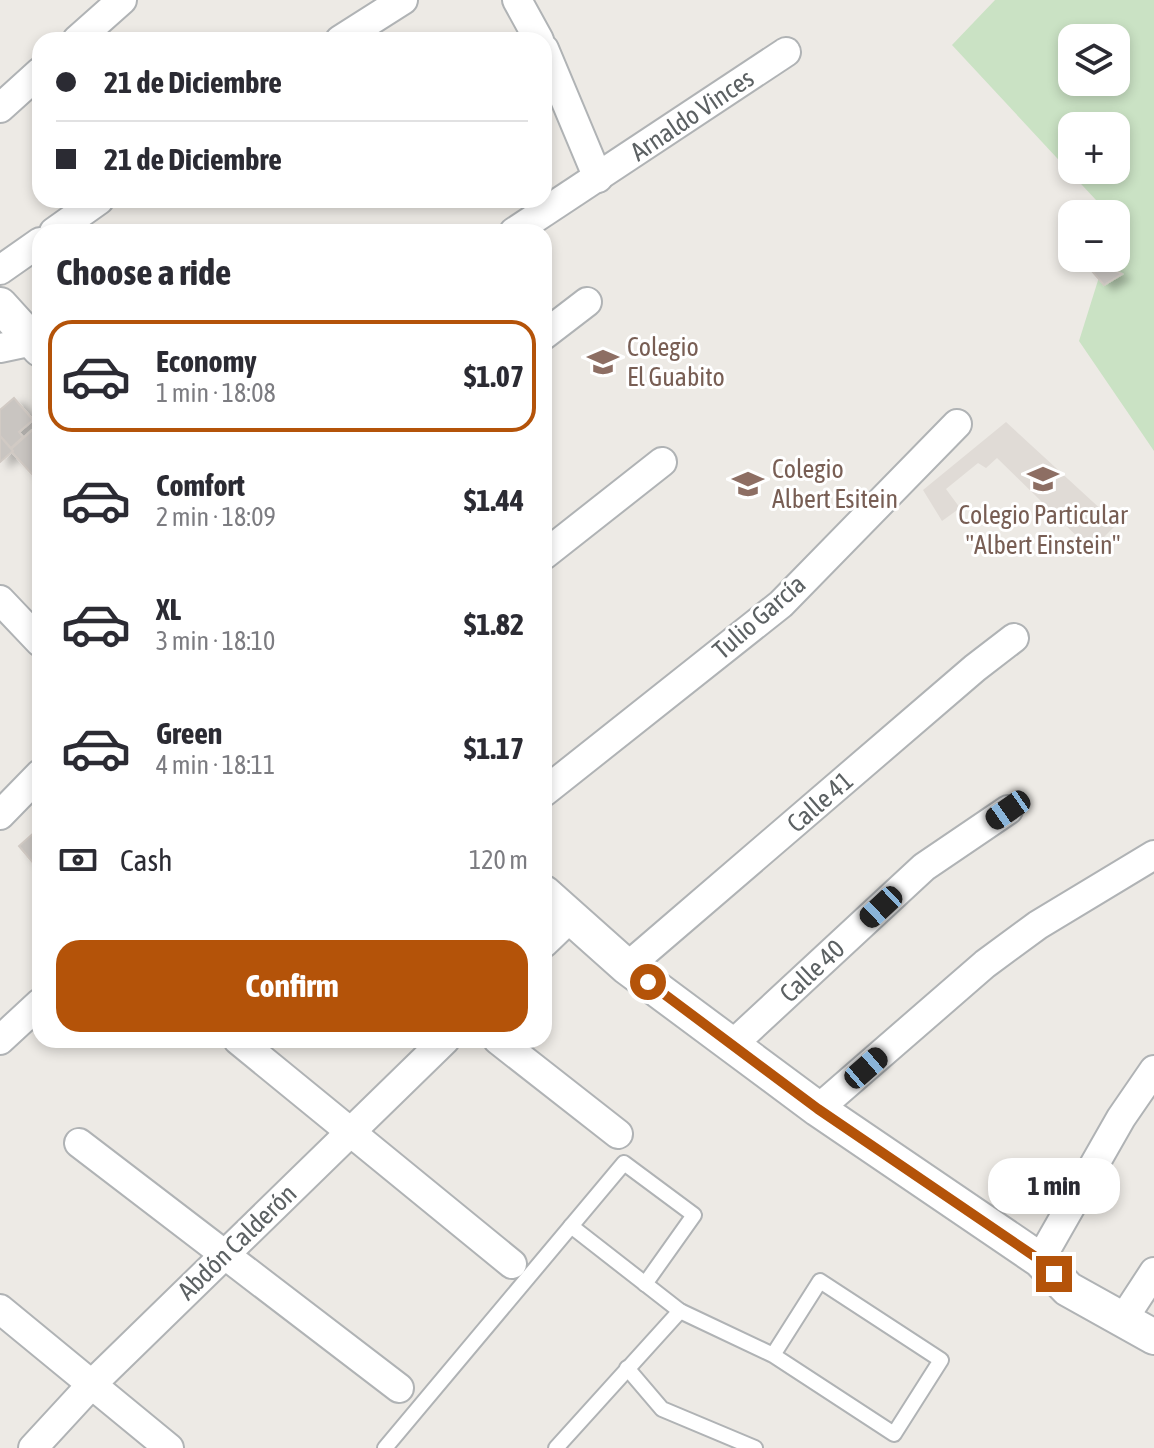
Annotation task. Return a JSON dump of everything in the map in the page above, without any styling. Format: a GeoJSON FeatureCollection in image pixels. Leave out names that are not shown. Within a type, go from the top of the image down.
{"type":"FeatureCollection","features":[{"type":"Feature","properties":{"kind":"street"},"geometry":{"type":"LineString","coordinates":[[86,32],[122,0]]}},
{"type":"Feature","properties":{"kind":"street"},"geometry":{"type":"LineString","coordinates":[[353,32],[403,0]]}},
{"type":"Feature","properties":{"kind":"street"},"geometry":{"type":"LineString","coordinates":[[517,0],[535,32]]}},
{"type":"Feature","properties":{"kind":"street","name":"Arnaldo Vinces"},"geometry":{"type":"LineString","coordinates":[[552,208],[786,52]]}},
{"type":"Feature","properties":{"kind":"street","name":"Arnaldo Vinces"},"geometry":{"type":"LineString","coordinates":[[552,68],[598,178]]}},
{"type":"Feature","properties":{"kind":"street"},"geometry":{"type":"LineString","coordinates":[[0,108],[32,79]]}},
{"type":"Feature","properties":{"kind":"street"},"geometry":{"type":"LineString","coordinates":[[65,224],[88,208]]}},
{"type":"Feature","properties":{"kind":"street","name":"Arnaldo Vinces"},"geometry":{"type":"LineString","coordinates":[[526,224],[551,208]]}},
{"type":"Feature","properties":{"kind":"street"},"geometry":{"type":"LineString","coordinates":[[0,270],[32,248]]}},
{"type":"Feature","properties":{"kind":"street"},"geometry":{"type":"LineString","coordinates":[[552,329],[587,302]]}},
{"type":"Feature","properties":{"kind":"street"},"geometry":{"type":"LineString","coordinates":[[0,305],[32,340]]}},
{"type":"Feature","properties":{"kind":"street"},"geometry":{"type":"LineString","coordinates":[[0,348],[32,345]]}},
{"type":"Feature","properties":{"kind":"street","name":"Tulio García"},"geometry":{"type":"LineString","coordinates":[[552,786],[781,604],[957,424]]}},
{"type":"Feature","properties":{"kind":"street"},"geometry":{"type":"LineString","coordinates":[[552,549],[662,462]]}},
{"type":"Feature","properties":{"kind":"street"},"geometry":{"type":"LineString","coordinates":[[0,600],[32,634]]}},
{"type":"Feature","properties":{"kind":"street","name":"Calle 41"},"geometry":{"type":"LineString","coordinates":[[627,967],[975,668],[1014,638]]}},
{"type":"Feature","properties":{"kind":"street"},"geometry":{"type":"LineString","coordinates":[[0,815],[32,782]]}},
{"type":"Feature","properties":{"kind":"street","name":"Calle 40"},"geometry":{"type":"LineString","coordinates":[[732,1045],[924,867],[1008,810]]}},
{"type":"Feature","properties":{"kind":"street"},"geometry":{"type":"LineString","coordinates":[[818,1109],[985,964],[1038,925],[1154,855]]}},
{"type":"Feature","properties":{"kind":"street"},"geometry":{"type":"LineString","coordinates":[[552,901],[627,967],[818,1109],[1040,1260],[1068,1289],[1154,1337]]}},
{"type":"Feature","properties":{"kind":"street"},"geometry":{"type":"LineString","coordinates":[[552,935],[570,918]]}},
{"type":"Feature","properties":{"kind":"street"},"geometry":{"type":"LineString","coordinates":[[0,1040],[32,1010]]}},
{"type":"Feature","properties":{"kind":"street"},"geometry":{"type":"LineString","coordinates":[[248,1048],[512,1264]]}},
{"type":"Feature","properties":{"kind":"street","name":"Abdón Calderón"},"geometry":{"type":"LineString","coordinates":[[33,1448],[92,1384],[437,1048]]}},
{"type":"Feature","properties":{"kind":"street"},"geometry":{"type":"LineString","coordinates":[[508,1048],[618,1134]]}},
{"type":"Feature","properties":{"kind":"street"},"geometry":{"type":"LineString","coordinates":[[1040,1260],[1121,1118],[1154,1070]]}},
{"type":"Feature","properties":{"kind":"street"},"geometry":{"type":"LineString","coordinates":[[79,1143],[399,1388]]}},
{"type":"Feature","properties":{"kind":"street"},"geometry":{"type":"LineString","coordinates":[[1122,1321],[1154,1272]]}},
{"type":"Feature","properties":{"kind":"street"},"geometry":{"type":"LineString","coordinates":[[0,1309],[169,1448]]}},
{"type":"Feature","properties":{"kind":"lane"},"geometry":{"type":"LineString","coordinates":[[385,1448],[624,1163],[694,1215],[645,1284]]}},
{"type":"Feature","properties":{"kind":"lane"},"geometry":{"type":"LineString","coordinates":[[571,1226],[680,1311],[773,1355],[894,1434],[941,1360],[820,1281],[773,1355]]}},
{"type":"Feature","properties":{"kind":"lane"},"geometry":{"type":"LineString","coordinates":[[556,1448],[680,1311]]}},
{"type":"Feature","properties":{"kind":"lane"},"geometry":{"type":"LineString","coordinates":[[627,1368],[662,1409],[755,1448]]}},
{"type":"Feature","properties":{"kind":"shaded area","name":"Colegio Particular \"Albert Einstein\""},"geometry":{"type":"Polygon","coordinates":[[[1006,422],[1117,524],[1091,550],[997,458],[986,468],[978,463],[946,489],[960,508],[942,521],[923,490],[1006,422]]]}},
{"type":"Feature","properties":{"kind":"green space"},"geometry":{"type":"Polygon","coordinates":[[[995,0],[1154,0],[1154,451],[1079,341],[1101,272],[1130,272],[1130,200],[1096,200],[1081,184],[1130,184],[1130,112],[1058,112],[1058,159],[952,45],[995,0]]]}},
{"type":"Feature","properties":{"kind":"building"},"geometry":{"type":"Polygon","coordinates":[[[1093,272],[1122,274],[1104,285],[1093,272]]]}},
{"type":"Feature","properties":{"kind":"building"},"geometry":{"type":"Polygon","coordinates":[[[14,398],[32,419],[19,432],[23,437],[11,448],[0,436],[0,410],[14,398]]]}},
{"type":"Feature","properties":{"kind":"building"},"geometry":{"type":"Polygon","coordinates":[[[32,430],[32,474],[10,450],[32,430]]]}},
{"type":"Feature","properties":{"kind":"building"},"geometry":{"type":"Polygon","coordinates":[[[0,436],[13,451],[0,462],[0,436]]]}},
{"type":"Feature","properties":{"kind":"building"},"geometry":{"type":"Polygon","coordinates":[[[32,834],[32,861],[19,846],[32,834]]]}},
{"type":"Feature","properties":{"kind":"place","name":"Colegio El Guabito"},"geometry":{"type":"Point","coordinates":[603,362]}},
{"type":"Feature","properties":{"kind":"place","name":"Colegio Particular \"Albert Einstein\""},"geometry":{"type":"Point","coordinates":[1043,479]}},
{"type":"Feature","properties":{"kind":"place","name":"Colegio Albert Esitein"},"geometry":{"type":"Point","coordinates":[748,484]}},
{"type":"Feature","properties":{"kind":"route"},"geometry":{"type":"LineString","coordinates":[[648,982],[818,1109],[1040,1260],[1054,1274]]}}]}
